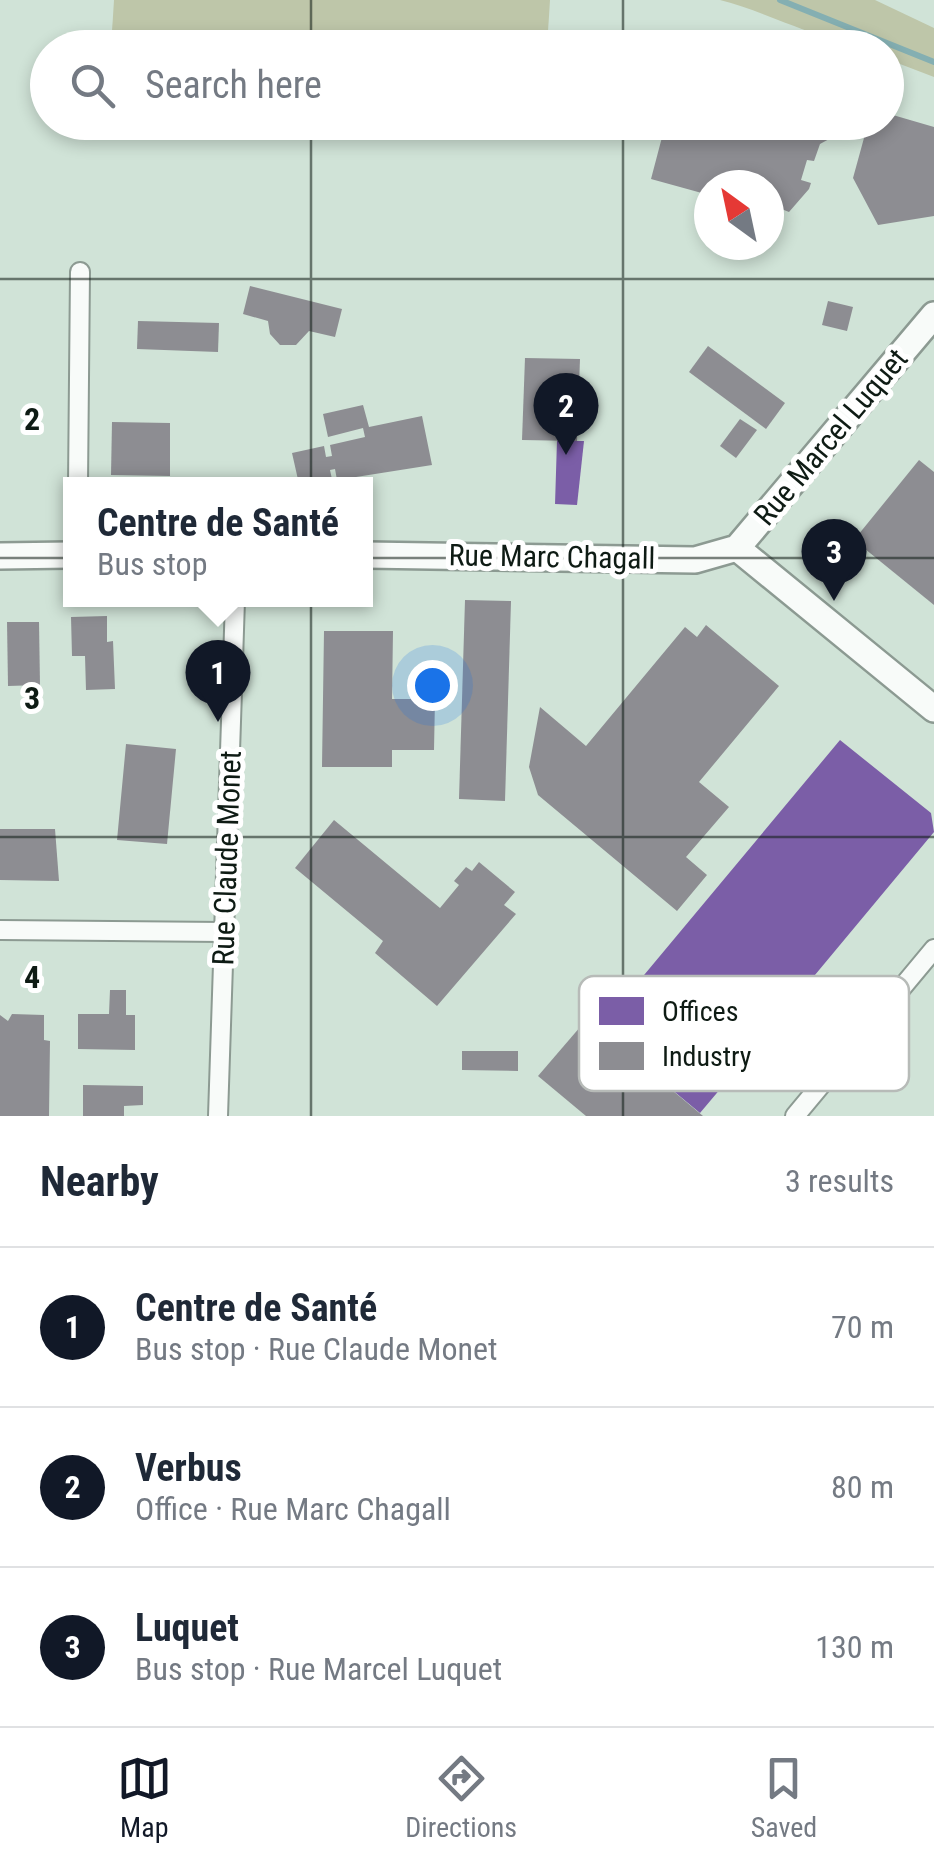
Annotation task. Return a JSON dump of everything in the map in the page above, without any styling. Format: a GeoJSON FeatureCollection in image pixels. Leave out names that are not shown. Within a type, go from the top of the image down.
{"type":"FeatureCollection","features":[{"type":"Feature","properties":{"kind":"street"},"geometry":{"type":"LineString","coordinates":[[78,477],[80,272]]}},
{"type":"Feature","properties":{"kind":"street","name":"Rue Marcel Luquet"},"geometry":{"type":"LineString","coordinates":[[934,316],[737,548],[934,709]]}},
{"type":"Feature","properties":{"kind":"street","name":"Rue Marc Chagall"},"geometry":{"type":"LineString","coordinates":[[373,556],[695,560],[737,548]]}},
{"type":"Feature","properties":{"kind":"street"},"geometry":{"type":"LineString","coordinates":[[0,556],[63,555]]}},
{"type":"Feature","properties":{"kind":"street","name":"Rue Claude Monet"},"geometry":{"type":"LineString","coordinates":[[218,1116],[235,607]]}},
{"type":"Feature","properties":{"kind":"street"},"geometry":{"type":"LineString","coordinates":[[0,930],[224,932]]}},
{"type":"Feature","properties":{"kind":"street"},"geometry":{"type":"LineString","coordinates":[[909,979],[934,949]]}},
{"type":"Feature","properties":{"kind":"street"},"geometry":{"type":"LineString","coordinates":[[795,1116],[816,1091]]}},
{"type":"Feature","properties":{"kind":"green space"},"geometry":{"type":"Polygon","coordinates":[[[114,0],[550,0],[548,30],[112,30],[114,0]]]}},
{"type":"Feature","properties":{"kind":"green space"},"geometry":{"type":"Polygon","coordinates":[[[720,0],[875,0],[934,28],[934,77],[904,66],[904,30],[804,30],[720,0]]]}},
{"type":"Feature","properties":{"kind":"building: Offices"},"geometry":{"type":"Polygon","coordinates":[[[557,441],[584,441],[577,505],[555,504],[557,441]]]}},
{"type":"Feature","properties":{"kind":"building: Offices"},"geometry":{"type":"Polygon","coordinates":[[[840,740],[931,813],[934,832],[814,976],[643,976],[840,740]]]}},
{"type":"Feature","properties":{"kind":"building: Offices"},"geometry":{"type":"Polygon","coordinates":[[[674,1091],[719,1091],[700,1113],[674,1091]]]}},
{"type":"Feature","properties":{"kind":"building: Industry"},"geometry":{"type":"Polygon","coordinates":[[[904,118],[934,127],[934,216],[878,225],[853,178],[863,140],[904,140],[904,118]]]}},
{"type":"Feature","properties":{"kind":"building: Industry"},"geometry":{"type":"Polygon","coordinates":[[[661,140],[827,140],[820,144],[814,161],[807,160],[801,180],[811,183],[809,189],[789,212],[784,210],[784,170],[694,170],[694,191],[651,179],[661,140]]]}},
{"type":"Feature","properties":{"kind":"building: Industry"},"geometry":{"type":"Polygon","coordinates":[[[250,286],[342,309],[335,337],[309,331],[296,345],[280,345],[270,334],[268,321],[243,314],[250,286]]]}},
{"type":"Feature","properties":{"kind":"building: Industry"},"geometry":{"type":"Polygon","coordinates":[[[828,301],[853,307],[847,331],[822,325],[828,301]]]}},
{"type":"Feature","properties":{"kind":"building: Industry"},"geometry":{"type":"Polygon","coordinates":[[[138,321],[219,323],[218,352],[137,349],[138,321]]]}},
{"type":"Feature","properties":{"kind":"building: Industry"},"geometry":{"type":"Polygon","coordinates":[[[708,346],[785,403],[766,429],[689,372],[708,346]]]}},
{"type":"Feature","properties":{"kind":"building: Industry"},"geometry":{"type":"Polygon","coordinates":[[[525,358],[580,359],[577,441],[522,440],[525,358]]]}},
{"type":"Feature","properties":{"kind":"building: Industry"},"geometry":{"type":"Polygon","coordinates":[[[363,405],[369,427],[422,416],[432,465],[356,477],[336,477],[335,469],[330,470],[332,477],[297,477],[292,453],[324,446],[326,457],[332,456],[330,445],[365,437],[363,428],[328,437],[323,414],[363,405]]]}},
{"type":"Feature","properties":{"kind":"building: Industry"},"geometry":{"type":"Polygon","coordinates":[[[740,419],[757,430],[736,458],[720,446],[740,419]]]}},
{"type":"Feature","properties":{"kind":"building: Industry"},"geometry":{"type":"Polygon","coordinates":[[[112,422],[170,423],[170,476],[111,475],[112,422]]]}},
{"type":"Feature","properties":{"kind":"building: Industry"},"geometry":{"type":"Polygon","coordinates":[[[919,460],[934,472],[934,605],[854,540],[919,460]]]}},
{"type":"Feature","properties":{"kind":"building: Industry"},"geometry":{"type":"Polygon","coordinates":[[[465,600],[511,601],[505,801],[459,799],[465,600]]]}},
{"type":"Feature","properties":{"kind":"building: Industry"},"geometry":{"type":"Polygon","coordinates":[[[107,616],[107,642],[113,641],[115,689],[86,690],[85,656],[72,656],[71,617],[107,616]]]}},
{"type":"Feature","properties":{"kind":"building: Industry"},"geometry":{"type":"Polygon","coordinates":[[[7,622],[39,622],[40,685],[8,686],[7,622]]]}},
{"type":"Feature","properties":{"kind":"building: Industry"},"geometry":{"type":"Polygon","coordinates":[[[706,625],[779,686],[699,782],[729,807],[686,857],[707,875],[677,911],[538,795],[529,767],[540,707],[586,746],[685,627],[697,637],[706,625]]]}},
{"type":"Feature","properties":{"kind":"building: Industry"},"geometry":{"type":"Polygon","coordinates":[[[324,631],[393,631],[392,699],[435,699],[434,750],[392,750],[392,767],[322,767],[324,631]]]}},
{"type":"Feature","properties":{"kind":"building: Industry"},"geometry":{"type":"Polygon","coordinates":[[[126,744],[176,749],[167,844],[117,840],[126,744]]]}},
{"type":"Feature","properties":{"kind":"building: Industry"},"geometry":{"type":"Polygon","coordinates":[[[334,820],[440,908],[459,885],[454,881],[466,867],[472,871],[479,862],[515,892],[504,905],[516,914],[437,1006],[375,953],[383,941],[295,868],[334,820]]]}},
{"type":"Feature","properties":{"kind":"building: Industry"},"geometry":{"type":"Polygon","coordinates":[[[0,829],[55,829],[59,881],[0,880],[0,829]]]}},
{"type":"Feature","properties":{"kind":"building: Industry"},"geometry":{"type":"Polygon","coordinates":[[[110,990],[126,990],[126,1015],[135,1015],[135,1050],[78,1049],[78,1014],[109,1014],[110,990]]]}},
{"type":"Feature","properties":{"kind":"building: Industry"},"geometry":{"type":"Polygon","coordinates":[[[12,1014],[44,1015],[44,1040],[50,1041],[49,1116],[0,1116],[0,1015],[8,1021],[12,1014]]]}},
{"type":"Feature","properties":{"kind":"building: Industry"},"geometry":{"type":"Polygon","coordinates":[[[579,1028],[579,1091],[673,1091],[703,1116],[586,1116],[538,1076],[579,1028]]]}},
{"type":"Feature","properties":{"kind":"building: Industry"},"geometry":{"type":"Polygon","coordinates":[[[462,1051],[518,1051],[518,1071],[462,1070],[462,1051]]]}},
{"type":"Feature","properties":{"kind":"building: Industry"},"geometry":{"type":"Polygon","coordinates":[[[83,1085],[143,1086],[143,1105],[124,1106],[124,1116],[83,1116],[83,1085]]]}},
{"type":"Feature","properties":{"kind":"waterway"},"geometry":{"type":"LineString","coordinates":[[780,0],[855,30]]}},
{"type":"Feature","properties":{"kind":"waterway"},"geometry":{"type":"LineString","coordinates":[[904,50],[934,62]]}},
{"type":"Feature","properties":{"kind":"place","name":"Verbus"},"geometry":{"type":"Point","coordinates":[566,455]}},
{"type":"Feature","properties":{"kind":"place","name":"Luquet"},"geometry":{"type":"Point","coordinates":[834,601]}},
{"type":"Feature","properties":{"kind":"place","name":"Centre de Santé"},"geometry":{"type":"Point","coordinates":[218,722]}}]}
